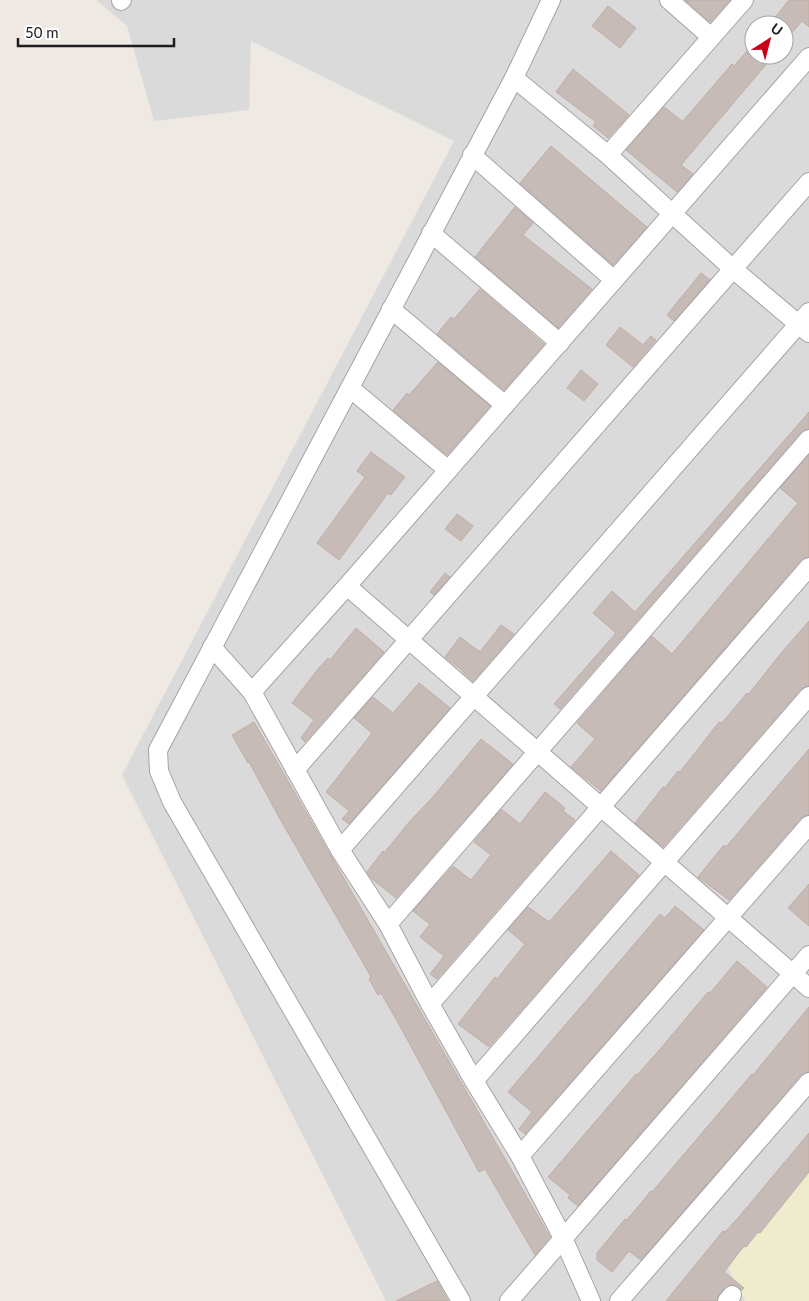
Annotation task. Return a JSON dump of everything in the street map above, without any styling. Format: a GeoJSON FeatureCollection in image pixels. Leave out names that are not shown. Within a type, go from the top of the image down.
{"type":"FeatureCollection","features":[{"type":"Feature","properties":{"kind":"street"},"geometry":{"type":"LineString","coordinates":[[461,1301],[172,802],[159,771],[158,750],[514,78],[551,0]]}},
{"type":"Feature","properties":{"kind":"street"},"geometry":{"type":"LineString","coordinates":[[669,0],[711,37]]}},
{"type":"Feature","properties":{"kind":"street"},"geometry":{"type":"LineString","coordinates":[[608,155],[744,0]]}},
{"type":"Feature","properties":{"kind":"street"},"geometry":{"type":"LineString","coordinates":[[252,692],[347,586],[809,57]]}},
{"type":"Feature","properties":{"kind":"street"},"geometry":{"type":"LineString","coordinates":[[340,850],[805,323],[733,269],[673,212],[608,155],[514,78]]}},
{"type":"Feature","properties":{"kind":"street"},"geometry":{"type":"LineString","coordinates":[[472,155],[614,280]]}},
{"type":"Feature","properties":{"kind":"street"},"geometry":{"type":"LineString","coordinates":[[295,770],[809,182]]}},
{"type":"Feature","properties":{"kind":"street"},"geometry":{"type":"LineString","coordinates":[[431,233],[560,343]]}},
{"type":"Feature","properties":{"kind":"street"},"geometry":{"type":"LineString","coordinates":[[391,309],[505,405]]}},
{"type":"Feature","properties":{"kind":"street"},"geometry":{"type":"LineString","coordinates":[[350,388],[448,470]]}},
{"type":"Feature","properties":{"kind":"street"},"geometry":{"type":"LineString","coordinates":[[388,924],[809,439]]}},
{"type":"Feature","properties":{"kind":"street"},"geometry":{"type":"LineString","coordinates":[[430,1004],[809,566]]}},
{"type":"Feature","properties":{"kind":"street"},"geometry":{"type":"LineString","coordinates":[[347,586],[809,988]]}},
{"type":"Feature","properties":{"kind":"street"},"geometry":{"type":"LineString","coordinates":[[212,647],[252,692],[340,850],[388,924],[430,1004],[520,1156],[563,1238],[591,1301]]}},
{"type":"Feature","properties":{"kind":"street"},"geometry":{"type":"LineString","coordinates":[[474,1081],[809,696]]}},
{"type":"Feature","properties":{"kind":"street"},"geometry":{"type":"LineString","coordinates":[[520,1156],[809,825]]}},
{"type":"Feature","properties":{"kind":"street"},"geometry":{"type":"LineString","coordinates":[[509,1301],[809,955]]}},
{"type":"Feature","properties":{"kind":"street"},"geometry":{"type":"LineString","coordinates":[[619,1301],[809,1082]]}},
{"type":"Feature","properties":{"kind":"shaded area"},"geometry":{"type":"Polygon","coordinates":[[[96,0],[809,0],[809,1153],[729,1267],[745,1301],[386,1301],[122,775],[454,141],[251,41],[249,110],[154,121],[127,26],[96,0]]]}},
{"type":"Feature","properties":{"kind":"shaded area"},"geometry":{"type":"Polygon","coordinates":[[[809,1153],[809,1301],[745,1301],[728,1268],[809,1153]]]}},
{"type":"Feature","properties":{"kind":"building"},"geometry":{"type":"Polygon","coordinates":[[[685,0],[730,0],[710,22],[685,0]]]}},
{"type":"Feature","properties":{"kind":"building"},"geometry":{"type":"Polygon","coordinates":[[[789,0],[809,0],[809,27],[802,21],[794,30],[794,15],[777,15],[789,0]]]}},
{"type":"Feature","properties":{"kind":"building"},"geometry":{"type":"Polygon","coordinates":[[[608,6],[636,28],[620,48],[592,26],[608,6]]]}},
{"type":"Feature","properties":{"kind":"building"},"geometry":{"type":"Polygon","coordinates":[[[744,54],[744,65],[766,65],[681,165],[693,174],[677,192],[626,150],[664,107],[682,121],[684,120],[732,64],[734,66],[744,54]]]}},
{"type":"Feature","properties":{"kind":"building"},"geometry":{"type":"Polygon","coordinates":[[[573,69],[629,115],[608,138],[593,126],[596,122],[556,92],[573,69]]]}},
{"type":"Feature","properties":{"kind":"building"},"geometry":{"type":"Polygon","coordinates":[[[551,146],[647,227],[613,265],[520,183],[551,146]]]}},
{"type":"Feature","properties":{"kind":"building"},"geometry":{"type":"Polygon","coordinates":[[[515,207],[533,223],[523,235],[592,289],[558,328],[475,257],[515,207]]]}},
{"type":"Feature","properties":{"kind":"building"},"geometry":{"type":"Polygon","coordinates":[[[701,273],[710,280],[674,321],[667,315],[701,273]]]}},
{"type":"Feature","properties":{"kind":"building"},"geometry":{"type":"Polygon","coordinates":[[[480,289],[544,344],[504,390],[437,334],[451,317],[454,319],[480,289]]]}},
{"type":"Feature","properties":{"kind":"building"},"geometry":{"type":"Polygon","coordinates":[[[620,327],[643,345],[651,336],[656,340],[633,367],[606,345],[620,327]]]}},
{"type":"Feature","properties":{"kind":"building"},"geometry":{"type":"Polygon","coordinates":[[[438,362],[490,406],[447,455],[393,410],[438,362]]]}},
{"type":"Feature","properties":{"kind":"building"},"geometry":{"type":"Polygon","coordinates":[[[581,370],[598,384],[584,401],[567,388],[581,370]]]}},
{"type":"Feature","properties":{"kind":"building"},"geometry":{"type":"Polygon","coordinates":[[[809,412],[809,429],[801,432],[560,709],[554,704],[616,633],[593,613],[612,591],[635,612],[809,412]]]}},
{"type":"Feature","properties":{"kind":"building"},"geometry":{"type":"Polygon","coordinates":[[[371,452],[405,477],[391,495],[388,493],[339,560],[317,543],[365,477],[357,471],[371,452]]]}},
{"type":"Feature","properties":{"kind":"building"},"geometry":{"type":"Polygon","coordinates":[[[809,455],[809,557],[801,560],[601,791],[571,767],[595,739],[577,723],[652,636],[672,654],[798,503],[780,488],[809,455]]]}},
{"type":"Feature","properties":{"kind":"building"},"geometry":{"type":"Polygon","coordinates":[[[457,514],[473,526],[461,541],[445,529],[457,514]]]}},
{"type":"Feature","properties":{"kind":"building"},"geometry":{"type":"Polygon","coordinates":[[[445,573],[450,577],[434,595],[430,592],[445,573]]]}},
{"type":"Feature","properties":{"kind":"building"},"geometry":{"type":"Polygon","coordinates":[[[809,621],[809,686],[801,689],[663,847],[635,823],[663,787],[665,788],[678,771],[680,772],[719,722],[722,723],[747,693],[748,695],[809,621]]]}},
{"type":"Feature","properties":{"kind":"building"},"geometry":{"type":"Polygon","coordinates":[[[501,625],[514,634],[473,681],[445,657],[460,637],[480,652],[501,625]]]}},
{"type":"Feature","properties":{"kind":"building"},"geometry":{"type":"Polygon","coordinates":[[[356,628],[384,652],[305,742],[301,738],[314,720],[292,703],[318,669],[328,658],[330,660],[356,628]]]}},
{"type":"Feature","properties":{"kind":"building"},"geometry":{"type":"Polygon","coordinates":[[[419,683],[450,708],[349,824],[342,819],[349,811],[326,792],[372,733],[354,718],[373,697],[393,713],[419,683]]]}},
{"type":"Feature","properties":{"kind":"building"},"geometry":{"type":"Polygon","coordinates":[[[254,722],[550,1237],[535,1255],[485,1169],[479,1172],[401,1028],[381,993],[378,995],[369,979],[371,977],[232,735],[254,722]]]}},
{"type":"Feature","properties":{"kind":"building"},"geometry":{"type":"Polygon","coordinates":[[[481,739],[513,764],[396,898],[372,879],[367,872],[383,851],[384,853],[481,739]]]}},
{"type":"Feature","properties":{"kind":"building"},"geometry":{"type":"Polygon","coordinates":[[[809,749],[809,815],[801,818],[729,900],[698,877],[809,749]]]}},
{"type":"Feature","properties":{"kind":"building"},"geometry":{"type":"Polygon","coordinates":[[[545,792],[565,808],[563,811],[575,820],[437,979],[430,974],[444,956],[420,937],[430,924],[413,911],[453,866],[471,880],[491,855],[474,842],[501,809],[520,824],[545,792]]]}},
{"type":"Feature","properties":{"kind":"building"},"geometry":{"type":"Polygon","coordinates":[[[611,851],[639,875],[489,1047],[458,1024],[495,977],[497,979],[525,944],[508,930],[528,907],[549,922],[611,851]]]}},
{"type":"Feature","properties":{"kind":"building"},"geometry":{"type":"Polygon","coordinates":[[[809,884],[809,926],[788,908],[809,884]]]}},
{"type":"Feature","properties":{"kind":"building"},"geometry":{"type":"Polygon","coordinates":[[[675,906],[704,930],[525,1134],[519,1129],[532,1112],[508,1092],[660,914],[665,918],[675,906]]]}},
{"type":"Feature","properties":{"kind":"building"},"geometry":{"type":"Polygon","coordinates":[[[737,961],[767,987],[578,1206],[568,1198],[570,1195],[548,1177],[636,1074],[656,1054],[708,992],[710,993],[737,961]]]}},
{"type":"Feature","properties":{"kind":"building"},"geometry":{"type":"Polygon","coordinates":[[[809,1007],[809,1072],[801,1075],[641,1260],[629,1251],[612,1272],[597,1260],[597,1253],[753,1075],[809,1007]]]}},
{"type":"Feature","properties":{"kind":"building"},"geometry":{"type":"Polygon","coordinates":[[[809,1133],[809,1172],[760,1233],[758,1232],[746,1247],[744,1246],[724,1272],[744,1288],[741,1291],[734,1285],[729,1285],[719,1294],[717,1301],[666,1301],[723,1231],[725,1232],[738,1218],[809,1133]]]}},
{"type":"Feature","properties":{"kind":"building"},"geometry":{"type":"Polygon","coordinates":[[[437,1281],[448,1301],[396,1301],[437,1281]]]}}]}
